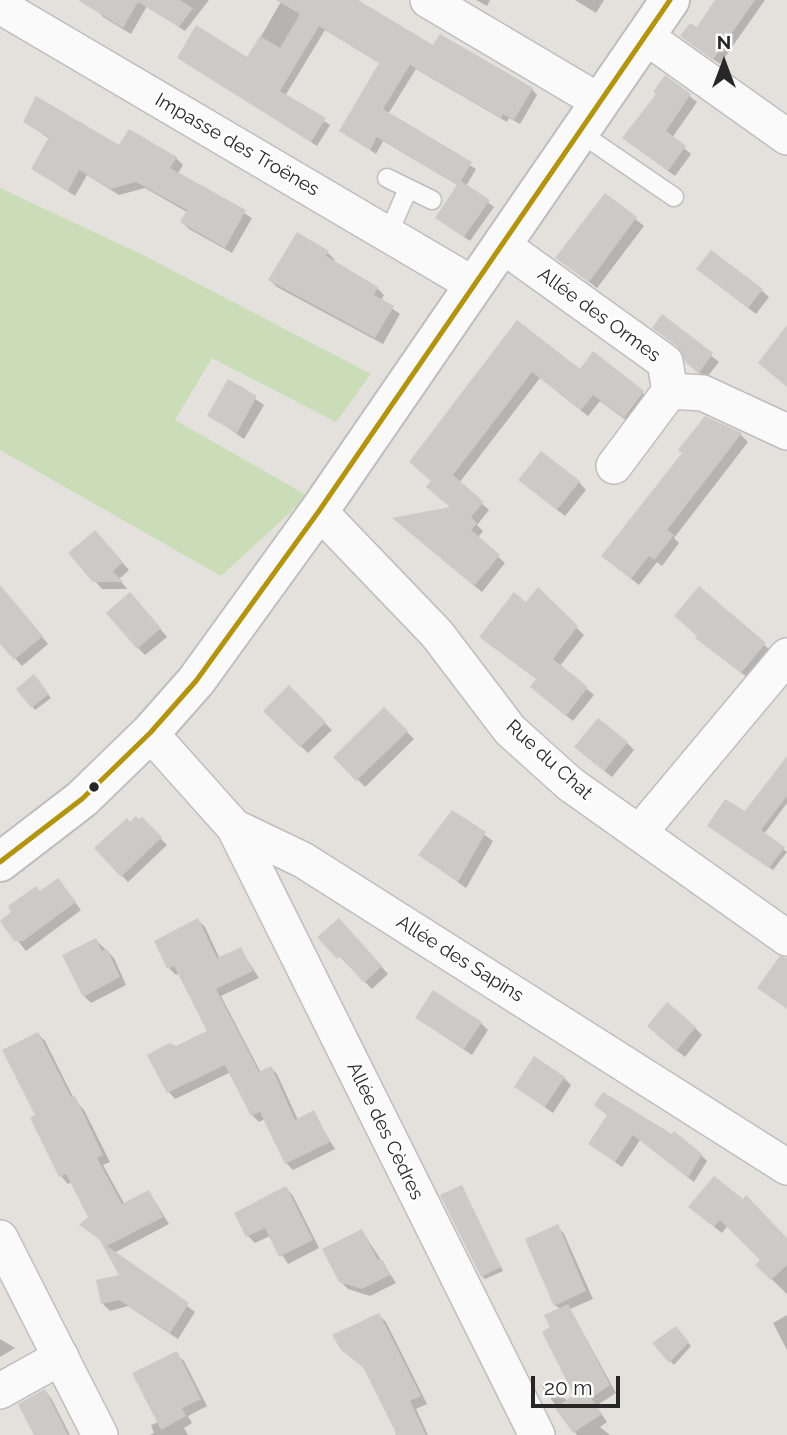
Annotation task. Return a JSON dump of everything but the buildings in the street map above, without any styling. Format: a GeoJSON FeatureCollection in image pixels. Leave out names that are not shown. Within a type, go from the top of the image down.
{"type":"FeatureCollection","features":[{"type":"Feature","properties":{"kind":"street"},"geometry":{"type":"LineString","coordinates":[[428,0],[590,117]]}},
{"type":"Feature","properties":{"kind":"street"},"geometry":{"type":"LineString","coordinates":[[0,862],[82,799],[149,733],[196,681],[319,511],[670,0]]}},
{"type":"Feature","properties":{"kind":"street","name":"Impasse des Troënes"},"geometry":{"type":"LineString","coordinates":[[0,6],[474,285]]}},
{"type":"Feature","properties":{"kind":"street"},"geometry":{"type":"LineString","coordinates":[[645,36],[787,137]]}},
{"type":"Feature","properties":{"kind":"street","name":"Allée des Ormes"},"geometry":{"type":"LineString","coordinates":[[502,245],[665,362],[670,391]]}},
{"type":"Feature","properties":{"kind":"street"},"geometry":{"type":"LineString","coordinates":[[614,466],[670,391],[703,393],[787,432]]}},
{"type":"Feature","properties":{"kind":"street","name":"Rue du Chat"},"geometry":{"type":"LineString","coordinates":[[319,511],[437,634],[510,730],[570,784],[787,938]]}},
{"type":"Feature","properties":{"kind":"street"},"geometry":{"type":"LineString","coordinates":[[639,833],[787,656]]}},
{"type":"Feature","properties":{"kind":"street","name":"Allée des Sapins"},"geometry":{"type":"LineString","coordinates":[[149,733],[234,827],[303,860],[787,1167]]}},
{"type":"Feature","properties":{"kind":"street","name":"Allée des Cèdres"},"geometry":{"type":"LineString","coordinates":[[234,827],[537,1435]]}},
{"type":"Feature","properties":{"kind":"street"},"geometry":{"type":"LineString","coordinates":[[0,1238],[100,1435]]}},
{"type":"Feature","properties":{"kind":"street"},"geometry":{"type":"LineString","coordinates":[[0,1391],[61,1357]]}},
{"type":"Feature","properties":{"kind":"lane"},"geometry":{"type":"LineString","coordinates":[[590,117],[674,197]]}},
{"type":"Feature","properties":{"kind":"lane"},"geometry":{"type":"LineString","coordinates":[[387,178],[432,200]]}},
{"type":"Feature","properties":{"kind":"lane"},"geometry":{"type":"LineString","coordinates":[[388,234],[408,188]]}},
{"type":"Feature","properties":{"kind":"green space"},"geometry":{"type":"Polygon","coordinates":[[[0,188],[143,255],[371,374],[336,422],[212,358],[175,420],[308,496],[221,576],[0,450],[0,188]]]}},
{"type":"Feature","properties":{"kind":"transit line"},"geometry":{"type":"LineString","coordinates":[[0,862],[82,799],[150,733],[196,681],[319,511],[670,0]]}}]}
